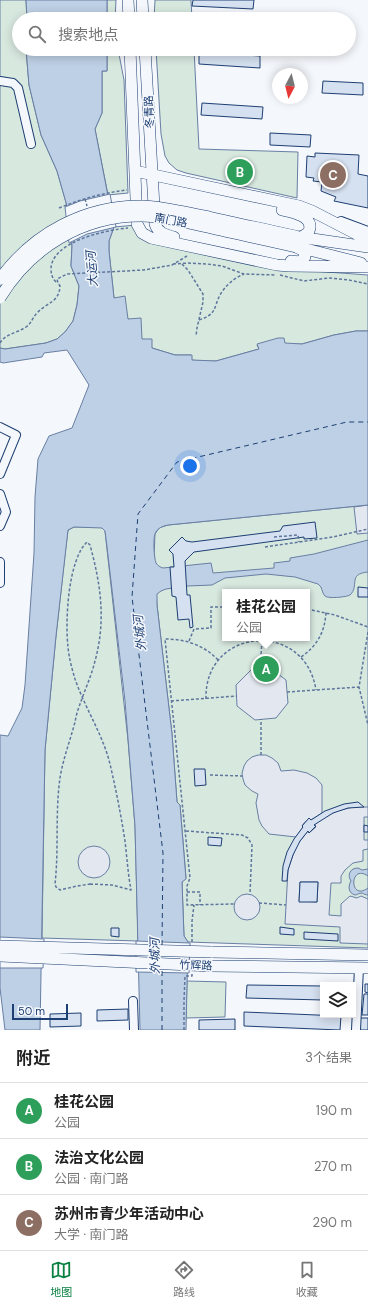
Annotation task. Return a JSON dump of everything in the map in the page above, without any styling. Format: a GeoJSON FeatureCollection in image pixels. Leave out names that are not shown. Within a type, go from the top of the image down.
{"type":"FeatureCollection","features":[{"type":"Feature","properties":{"kind":"main road"},"geometry":{"type":"LineString","coordinates":[[128,0],[129,12]]}},
{"type":"Feature","properties":{"kind":"main road"},"geometry":{"type":"LineString","coordinates":[[142,0],[143,12]]}},
{"type":"Feature","properties":{"kind":"main road","name":"冬青路"},"geometry":{"type":"LineString","coordinates":[[130,56],[138,228]]}},
{"type":"Feature","properties":{"kind":"main road","name":"冬青路"},"geometry":{"type":"LineString","coordinates":[[145,56],[155,224],[158,230],[165,235],[299,262],[304,259],[305,254],[297,242]]}},
{"type":"Feature","properties":{"kind":"main road"},"geometry":{"type":"LineString","coordinates":[[135,180],[152,178],[299,206],[312,211],[368,240]]}},
{"type":"Feature","properties":{"kind":"main road"},"geometry":{"type":"LineString","coordinates":[[152,178],[298,214],[307,220],[310,226],[307,234],[297,242]]}},
{"type":"Feature","properties":{"kind":"main road","name":"南门路"},"geometry":{"type":"LineString","coordinates":[[0,279],[22,253],[48,232],[78,217],[111,208],[133,206],[166,208],[297,242],[368,266]]}},
{"type":"Feature","properties":{"kind":"main road","name":"南门路"},"geometry":{"type":"LineString","coordinates":[[0,298],[20,270],[45,247],[74,230],[107,219],[141,216],[164,218],[297,242],[368,247]]}},
{"type":"Feature","properties":{"kind":"main road"},"geometry":{"type":"LineString","coordinates":[[138,228],[142,233],[151,238],[277,265],[368,266]]}},
{"type":"Feature","properties":{"kind":"main road","name":"竹辉路"},"geometry":{"type":"LineString","coordinates":[[0,946],[368,955]]}},
{"type":"Feature","properties":{"kind":"main road","name":"竹辉路"},"geometry":{"type":"LineString","coordinates":[[0,956],[211,966],[364,968]]}},
{"type":"Feature","properties":{"kind":"street"},"geometry":{"type":"LineString","coordinates":[[0,81],[13,83],[18,88],[32,144]]}},
{"type":"Feature","properties":{"kind":"street"},"geometry":{"type":"LineString","coordinates":[[312,211],[368,231]]}},
{"type":"Feature","properties":{"kind":"street"},"geometry":{"type":"LineString","coordinates":[[0,427],[16,435],[0,474]]}},
{"type":"Feature","properties":{"kind":"street"},"geometry":{"type":"LineString","coordinates":[[0,494],[6,512],[0,526]]}},
{"type":"Feature","properties":{"kind":"street"},"geometry":{"type":"LineString","coordinates":[[0,562],[0,583]]}},
{"type":"Feature","properties":{"kind":"street"},"geometry":{"type":"LineString","coordinates":[[356,1030],[364,968]]}},
{"type":"Feature","properties":{"kind":"street"},"geometry":{"type":"LineString","coordinates":[[133,1001],[134,1030]]}},
{"type":"Feature","properties":{"kind":"path"},"geometry":{"type":"LineString","coordinates":[[59,208],[74,202],[111,192],[135,180]]}},
{"type":"Feature","properties":{"kind":"path"},"geometry":{"type":"LineString","coordinates":[[0,343],[4,338],[28,326],[32,322],[35,314],[56,299],[60,292],[60,286],[52,277],[52,263],[57,254],[67,246],[93,235],[117,229],[138,228]]}},
{"type":"Feature","properties":{"kind":"path"},"geometry":{"type":"LineString","coordinates":[[58,283],[57,279],[67,274],[71,275],[144,270],[172,265],[200,249]]}},
{"type":"Feature","properties":{"kind":"path"},"geometry":{"type":"LineString","coordinates":[[182,264],[188,270],[203,294],[203,302],[196,336]]}},
{"type":"Feature","properties":{"kind":"path"},"geometry":{"type":"LineString","coordinates":[[199,320],[209,317],[214,311],[224,289],[237,277],[244,274]]}},
{"type":"Feature","properties":{"kind":"path"},"geometry":{"type":"LineString","coordinates":[[265,547],[368,530]]}},
{"type":"Feature","properties":{"kind":"path"},"geometry":{"type":"LineString","coordinates":[[274,537],[298,534],[299,542]]}},
{"type":"Feature","properties":{"kind":"path"},"geometry":{"type":"LineString","coordinates":[[83,696],[65,755],[60,778],[56,887],[60,890],[77,886],[101,884],[131,890],[125,843],[110,764],[83,696],[76,680],[69,656],[68,599],[71,577],[78,555],[87,542],[90,545],[97,572],[102,607],[102,619],[95,662],[83,696]]}},
{"type":"Feature","properties":{"kind":"path"},"geometry":{"type":"LineString","coordinates":[[189,642],[194,629],[211,628],[211,607],[222,607]]}},
{"type":"Feature","properties":{"kind":"path"},"geometry":{"type":"LineString","coordinates":[[310,609],[344,617],[368,626]]}},
{"type":"Feature","properties":{"kind":"path"},"geometry":{"type":"LineString","coordinates":[[301,657],[310,651],[320,638],[324,628],[326,612]]}},
{"type":"Feature","properties":{"kind":"path"},"geometry":{"type":"LineString","coordinates":[[368,632],[359,688],[368,725]]}},
{"type":"Feature","properties":{"kind":"path"},"geometry":{"type":"LineString","coordinates":[[218,660],[203,648],[189,642],[165,639],[186,831],[190,878],[187,886],[188,905],[234,904]]}},
{"type":"Feature","properties":{"kind":"path"},"geometry":{"type":"LineString","coordinates":[[206,698],[209,678],[218,660],[229,650],[238,645],[252,641]]}},
{"type":"Feature","properties":{"kind":"path"},"geometry":{"type":"LineString","coordinates":[[260,669],[262,641]]}},
{"type":"Feature","properties":{"kind":"path"},"geometry":{"type":"LineString","coordinates":[[272,641],[294,651],[301,657],[312,672],[316,690]]}},
{"type":"Feature","properties":{"kind":"path"},"geometry":{"type":"LineString","coordinates":[[287,692],[359,688]]}},
{"type":"Feature","properties":{"kind":"path"},"geometry":{"type":"LineString","coordinates":[[172,701],[237,696]]}},
{"type":"Feature","properties":{"kind":"path"},"geometry":{"type":"LineString","coordinates":[[261,755],[262,719]]}},
{"type":"Feature","properties":{"kind":"path"},"geometry":{"type":"LineString","coordinates":[[210,775],[242,776]]}},
{"type":"Feature","properties":{"kind":"path"},"geometry":{"type":"LineString","coordinates":[[186,831],[242,835],[248,838],[252,847],[250,894]]}},
{"type":"Feature","properties":{"kind":"path"},"geometry":{"type":"LineString","coordinates":[[187,892],[200,892],[200,904]]}},
{"type":"Feature","properties":{"kind":"path"},"geometry":{"type":"LineString","coordinates":[[259,903],[286,905]]}},
{"type":"Feature","properties":{"kind":"path"},"geometry":{"type":"LineString","coordinates":[[192,945],[194,904]]}},
{"type":"Feature","properties":{"kind":"path"},"geometry":{"type":"LineString","coordinates":[[184,1030],[185,976],[192,976],[192,968]]}},
{"type":"Feature","properties":{"kind":"shaded area"},"geometry":{"type":"Polygon","coordinates":[[[0,0],[26,0],[27,12],[12,12],[12,56],[27,56],[29,85],[41,135],[57,171],[69,213],[72,246],[71,266],[79,286],[77,305],[73,321],[65,332],[57,339],[46,343],[5,349],[0,348],[0,0]]]}},
{"type":"Feature","properties":{"kind":"shaded area"},"geometry":{"type":"Polygon","coordinates":[[[107,0],[116,0],[115,12],[107,12],[107,0]]]}},
{"type":"Feature","properties":{"kind":"shaded area"},"geometry":{"type":"Polygon","coordinates":[[[155,0],[191,0],[192,12],[154,12],[155,0]]]}},
{"type":"Feature","properties":{"kind":"shaded area"},"geometry":{"type":"Polygon","coordinates":[[[107,56],[119,56],[124,80],[128,193],[108,195],[95,129],[102,113],[102,71],[107,71],[107,56]]]}},
{"type":"Feature","properties":{"kind":"shaded area"},"geometry":{"type":"Polygon","coordinates":[[[156,56],[194,56],[199,149],[298,152],[297,198],[177,170],[169,163],[165,156],[161,134],[156,56]]]}},
{"type":"Feature","properties":{"kind":"shaded area"},"geometry":{"type":"Polygon","coordinates":[[[136,225],[136,232],[300,270],[368,275],[368,331],[356,331],[334,335],[302,344],[257,345],[259,349],[216,361],[191,360],[191,355],[175,355],[152,348],[142,339],[114,298],[109,241],[114,227],[136,225]]]}},
{"type":"Feature","properties":{"kind":"shaded area"},"geometry":{"type":"Polygon","coordinates":[[[368,505],[368,948],[188,942],[184,936],[182,882],[186,878],[180,805],[177,802],[172,734],[157,605],[154,558],[155,534],[159,528],[168,525],[368,505]]]}},
{"type":"Feature","properties":{"kind":"shaded area"},"geometry":{"type":"Polygon","coordinates":[[[368,505],[368,533],[357,534],[354,507],[368,505]]]}},
{"type":"Feature","properties":{"kind":"shaded area"},"geometry":{"type":"Polygon","coordinates":[[[74,527],[100,527],[105,531],[128,740],[135,826],[138,941],[42,938],[45,750],[68,530],[74,527]]]}},
{"type":"Feature","properties":{"kind":"shaded area"},"geometry":{"type":"Polygon","coordinates":[[[270,668],[286,680],[288,703],[276,718],[255,720],[237,706],[236,685],[251,670],[270,668]]]}},
{"type":"Feature","properties":{"kind":"shaded area"},"geometry":{"type":"Polygon","coordinates":[[[258,755],[266,755],[272,758],[278,763],[281,771],[294,770],[307,773],[316,778],[322,785],[322,813],[304,823],[296,837],[269,834],[259,820],[256,803],[258,794],[245,785],[242,773],[247,761],[258,755]]]}},
{"type":"Feature","properties":{"kind":"shaded area"},"geometry":{"type":"Polygon","coordinates":[[[353,807],[368,807],[368,817],[364,817],[364,840],[368,840],[368,849],[363,850],[363,861],[353,863],[345,870],[341,876],[341,883],[331,883],[329,915],[341,916],[341,904],[350,896],[357,898],[361,896],[368,899],[368,944],[340,943],[340,927],[285,924],[288,870],[297,845],[308,831],[309,833],[316,827],[314,825],[323,818],[337,811],[353,807]],[[300,882],[299,901],[317,902],[318,882],[300,882]]]}},
{"type":"Feature","properties":{"kind":"shaded area"},"geometry":{"type":"Polygon","coordinates":[[[91,846],[97,846],[106,850],[110,862],[106,874],[97,878],[91,878],[82,874],[78,865],[78,859],[82,850],[91,846]]]}},
{"type":"Feature","properties":{"kind":"shaded area"},"geometry":{"type":"Polygon","coordinates":[[[247,894],[256,898],[260,907],[256,916],[247,920],[238,916],[234,907],[238,898],[247,894]]]}},
{"type":"Feature","properties":{"kind":"shaded area"},"geometry":{"type":"Polygon","coordinates":[[[187,981],[226,982],[225,1017],[186,1018],[187,981]]]}},
{"type":"Feature","properties":{"kind":"water"},"geometry":{"type":"Polygon","coordinates":[[[26,0],[107,0],[107,12],[27,12],[26,0]]]}},
{"type":"Feature","properties":{"kind":"water"},"geometry":{"type":"Polygon","coordinates":[[[27,56],[107,56],[107,71],[102,71],[102,113],[95,129],[114,227],[109,241],[109,251],[114,298],[125,296],[128,319],[141,318],[142,339],[152,339],[152,348],[175,355],[192,355],[192,360],[216,361],[259,349],[257,344],[278,338],[284,338],[285,343],[302,344],[334,335],[356,331],[368,331],[368,505],[168,525],[159,529],[154,536],[156,563],[159,566],[163,568],[211,563],[213,573],[274,568],[274,563],[290,561],[290,558],[314,554],[368,540],[368,572],[358,575],[353,592],[348,596],[327,597],[324,595],[318,584],[295,577],[266,574],[225,578],[212,585],[166,589],[157,594],[172,734],[177,802],[180,805],[186,879],[182,882],[184,936],[188,942],[186,1030],[140,1030],[135,826],[125,701],[105,531],[102,528],[74,527],[68,530],[45,750],[40,1030],[5,1030],[0,988],[0,735],[8,736],[22,708],[25,685],[34,553],[35,497],[38,459],[49,436],[72,428],[89,385],[67,350],[44,353],[42,357],[3,363],[0,362],[0,348],[5,349],[46,343],[57,339],[65,332],[73,321],[77,305],[79,286],[71,266],[72,246],[69,213],[57,171],[41,135],[29,85],[27,56]]]}},
{"type":"Feature","properties":{"kind":"water"},"geometry":{"type":"Polygon","coordinates":[[[358,868],[362,870],[368,869],[368,876],[362,873],[357,874],[354,882],[355,887],[357,890],[362,891],[368,888],[368,895],[362,893],[355,895],[350,891],[349,885],[351,881],[349,874],[353,869],[358,868]]]}},
{"type":"Feature","properties":{"kind":"pier"},"geometry":{"type":"Polygon","coordinates":[[[110,194],[116,227],[87,234],[69,243],[65,207],[80,201],[110,194]]]}},
{"type":"Feature","properties":{"kind":"pier"},"geometry":{"type":"Polygon","coordinates":[[[0,937],[44,939],[43,968],[0,968],[0,937]]]}},
{"type":"Feature","properties":{"kind":"pier"},"geometry":{"type":"Polygon","coordinates":[[[136,941],[190,943],[189,973],[136,972],[136,941]]]}},
{"type":"Feature","properties":{"kind":"building"},"geometry":{"type":"Polygon","coordinates":[[[193,0],[254,0],[253,9],[192,6],[193,0]]]}},
{"type":"Feature","properties":{"kind":"building"},"geometry":{"type":"Polygon","coordinates":[[[199,56],[260,56],[260,68],[199,64],[199,56]]]}},
{"type":"Feature","properties":{"kind":"building"},"geometry":{"type":"Polygon","coordinates":[[[323,81],[363,83],[363,95],[322,93],[323,81]]]}},
{"type":"Feature","properties":{"kind":"building"},"geometry":{"type":"Polygon","coordinates":[[[202,103],[263,107],[262,119],[201,115],[202,103]]]}},
{"type":"Feature","properties":{"kind":"building"},"geometry":{"type":"Polygon","coordinates":[[[270,133],[311,135],[310,147],[270,145],[270,133]]]}},
{"type":"Feature","properties":{"kind":"building"},"geometry":{"type":"Polygon","coordinates":[[[315,153],[359,155],[358,174],[368,176],[368,208],[334,201],[336,197],[321,191],[322,182],[313,181],[314,178],[306,177],[307,156],[315,157],[315,153]]]}},
{"type":"Feature","properties":{"kind":"building"},"geometry":{"type":"Polygon","coordinates":[[[315,522],[317,538],[304,539],[304,537],[194,552],[185,561],[187,595],[190,595],[193,627],[190,628],[189,619],[178,620],[176,597],[172,596],[170,567],[174,567],[173,554],[169,550],[182,537],[186,541],[192,542],[280,531],[283,526],[315,522]]]}},
{"type":"Feature","properties":{"kind":"building"},"geometry":{"type":"Polygon","coordinates":[[[358,587],[368,588],[368,597],[358,597],[358,587]]]}},
{"type":"Feature","properties":{"kind":"building"},"geometry":{"type":"Polygon","coordinates":[[[194,769],[205,769],[206,785],[195,786],[194,769]]]}},
{"type":"Feature","properties":{"kind":"building"},"geometry":{"type":"Polygon","coordinates":[[[358,802],[364,807],[348,808],[333,813],[314,825],[316,826],[309,833],[308,831],[300,841],[293,855],[288,870],[287,881],[282,881],[283,866],[287,852],[303,827],[302,826],[309,818],[311,820],[325,811],[344,804],[358,802]]]}},
{"type":"Feature","properties":{"kind":"building"},"geometry":{"type":"Polygon","coordinates":[[[364,825],[368,826],[368,832],[364,832],[364,825]]]}},
{"type":"Feature","properties":{"kind":"building"},"geometry":{"type":"Polygon","coordinates":[[[208,837],[222,838],[221,846],[208,845],[208,837]]]}},
{"type":"Feature","properties":{"kind":"building"},"geometry":{"type":"Polygon","coordinates":[[[300,882],[318,882],[317,902],[299,902],[300,882]]]}},
{"type":"Feature","properties":{"kind":"building"},"geometry":{"type":"Polygon","coordinates":[[[280,927],[294,929],[294,935],[280,934],[280,927]]]}},
{"type":"Feature","properties":{"kind":"building"},"geometry":{"type":"Polygon","coordinates":[[[111,928],[119,928],[119,937],[111,936],[111,928]]]}},
{"type":"Feature","properties":{"kind":"building"},"geometry":{"type":"Polygon","coordinates":[[[304,932],[338,934],[338,941],[304,939],[304,932]]]}},
{"type":"Feature","properties":{"kind":"building"},"geometry":{"type":"Polygon","coordinates":[[[365,984],[368,984],[368,993],[365,992],[365,984]]]}},
{"type":"Feature","properties":{"kind":"building"},"geometry":{"type":"Polygon","coordinates":[[[247,985],[320,986],[320,1000],[246,998],[247,985]]]}},
{"type":"Feature","properties":{"kind":"building"},"geometry":{"type":"Polygon","coordinates":[[[364,994],[368,994],[368,1015],[362,1015],[364,994]]]}},
{"type":"Feature","properties":{"kind":"building"},"geometry":{"type":"Polygon","coordinates":[[[128,1009],[128,1020],[97,1021],[97,1010],[128,1009]]]}},
{"type":"Feature","properties":{"kind":"building"},"geometry":{"type":"Polygon","coordinates":[[[244,1012],[320,1015],[320,1018],[341,1018],[340,1030],[244,1026],[244,1012]]]}},
{"type":"Feature","properties":{"kind":"building"},"geometry":{"type":"Polygon","coordinates":[[[81,1013],[81,1026],[50,1027],[50,1014],[81,1013]]]}},
{"type":"Feature","properties":{"kind":"building"},"geometry":{"type":"Polygon","coordinates":[[[358,1018],[368,1018],[368,1030],[358,1030],[358,1018]]]}},
{"type":"Feature","properties":{"kind":"building"},"geometry":{"type":"Polygon","coordinates":[[[235,1019],[235,1030],[199,1030],[199,1020],[235,1019]]]}},
{"type":"Feature","properties":{"kind":"ferry route"},"geometry":{"type":"LineString","coordinates":[[162,945],[163,853],[132,597],[138,514],[177,462],[347,422],[368,422]]}},
{"type":"Feature","properties":{"kind":"ferry route"},"geometry":{"type":"LineString","coordinates":[[162,970],[162,1030]]}},
{"type":"Feature","properties":{"kind":"place","name":"法治文化公园"},"geometry":{"type":"Point","coordinates":[240,172]}},
{"type":"Feature","properties":{"kind":"place","name":"苏州市青少年活动中心"},"geometry":{"type":"Point","coordinates":[333,175]}},
{"type":"Feature","properties":{"kind":"place","name":"桂花公园"},"geometry":{"type":"Point","coordinates":[266,669]}},
{"type":"Feature","properties":{"kind":"water label","name":"大运河"},"geometry":{"type":"Point","coordinates":[92,269]}},
{"type":"Feature","properties":{"kind":"water label","name":"外城河"},"geometry":{"type":"Point","coordinates":[140,633]}},
{"type":"Feature","properties":{"kind":"water label","name":"外城河"},"geometry":{"type":"Point","coordinates":[155,956]}}]}
